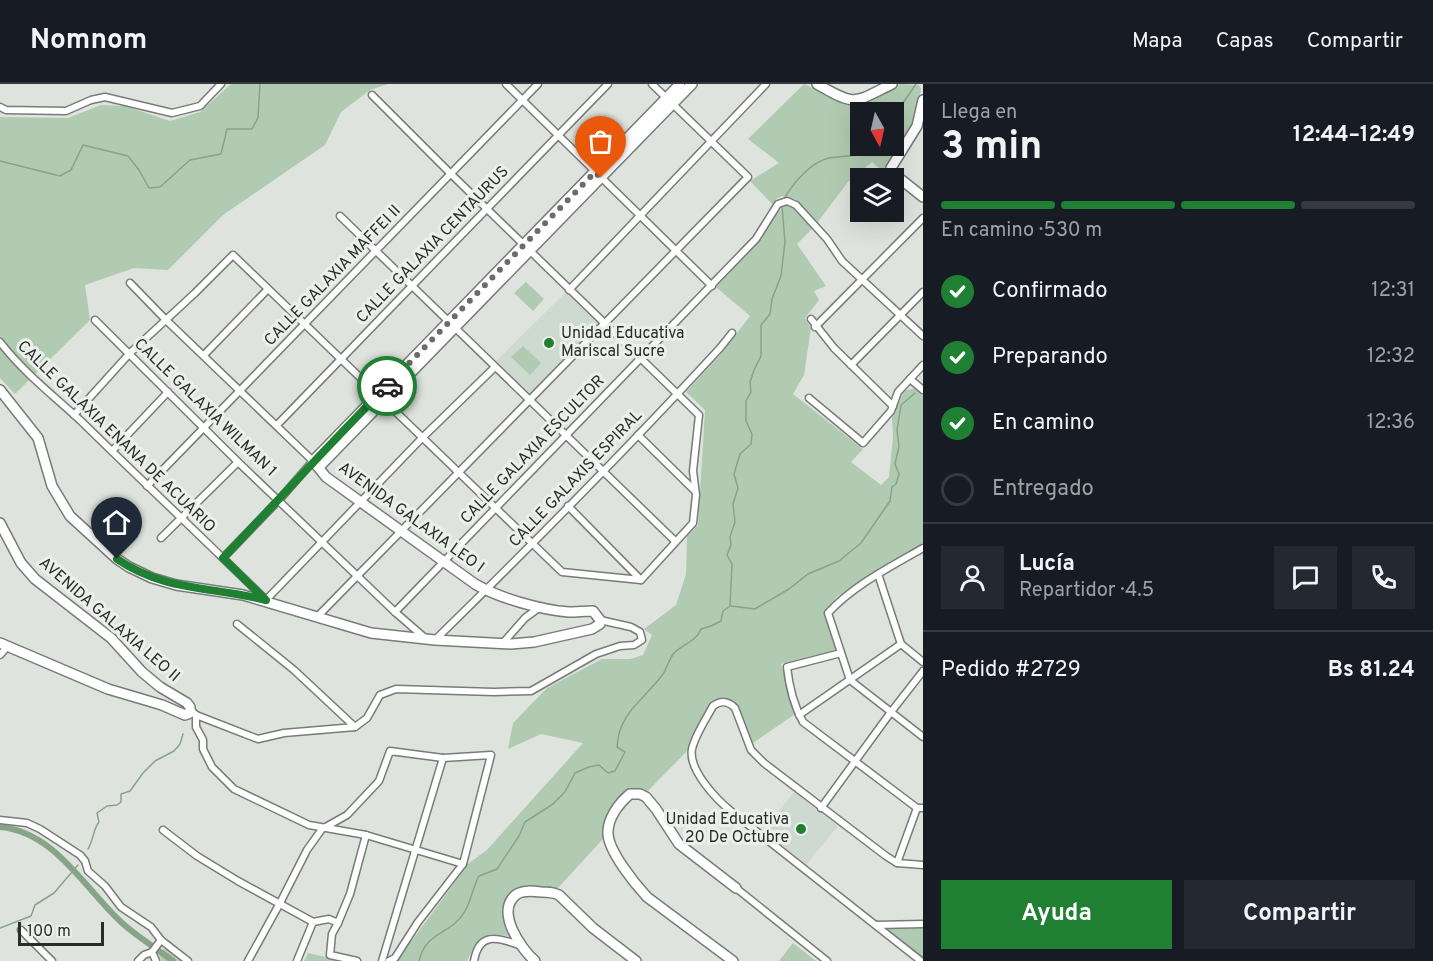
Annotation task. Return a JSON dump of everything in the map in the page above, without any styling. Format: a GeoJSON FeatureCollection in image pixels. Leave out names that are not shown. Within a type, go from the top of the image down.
{"type":"FeatureCollection","features":[{"type":"Feature","properties":{"kind":"street"},"geometry":{"type":"LineString","coordinates":[[0,107],[6,110],[66,111],[91,100],[105,97],[172,113],[200,106],[221,84]]}},
{"type":"Feature","properties":{"kind":"street"},"geometry":{"type":"LineString","coordinates":[[506,84],[712,286]]}},
{"type":"Feature","properties":{"kind":"street","name":"CALLE GALAXIA MAFFEI II"},"geometry":{"type":"LineString","coordinates":[[147,486],[241,392],[538,84]]}},
{"type":"Feature","properties":{"kind":"street","name":"CALLE GALAXIA CENTAURUS"},"geometry":{"type":"LineString","coordinates":[[277,425],[609,84]]}},
{"type":"Feature","properties":{"kind":"street"},"geometry":{"type":"LineString","coordinates":[[317,617],[748,177],[652,84]]}},
{"type":"Feature","properties":{"kind":"street"},"geometry":{"type":"LineString","coordinates":[[670,101],[680,84]]}},
{"type":"Feature","properties":{"kind":"street"},"geometry":{"type":"LineString","coordinates":[[223,558],[670,101],[692,84]]}},
{"type":"Feature","properties":{"kind":"street"},"geometry":{"type":"LineString","coordinates":[[569,290],[766,84]]}},
{"type":"Feature","properties":{"kind":"street"},"geometry":{"type":"LineString","coordinates":[[817,84],[833,88],[849,100],[856,101],[892,84]]}},
{"type":"Feature","properties":{"kind":"street"},"geometry":{"type":"LineString","coordinates":[[372,95],[699,415],[693,471],[695,491],[693,523],[641,580]]}},
{"type":"Feature","properties":{"kind":"street"},"geometry":{"type":"LineString","coordinates":[[891,168],[921,119],[923,100]]}},
{"type":"Feature","properties":{"kind":"street"},"geometry":{"type":"LineString","coordinates":[[904,185],[923,197]]}},
{"type":"Feature","properties":{"kind":"street","name":"CALLE GALAXIA ESCULTOR"},"geometry":{"type":"LineString","coordinates":[[395,612],[712,286],[756,239],[778,204],[787,201],[796,204],[827,239],[842,261],[863,281]]}},
{"type":"Feature","properties":{"kind":"street"},"geometry":{"type":"LineString","coordinates":[[340,216],[675,541]]}},
{"type":"Feature","properties":{"kind":"street"},"geometry":{"type":"LineString","coordinates":[[815,327],[923,218]]}},
{"type":"Feature","properties":{"kind":"street"},"geometry":{"type":"LineString","coordinates":[[74,415],[130,353],[233,255],[562,572],[641,580]]}},
{"type":"Feature","properties":{"kind":"street"},"geometry":{"type":"LineString","coordinates":[[863,281],[923,336]]}},
{"type":"Feature","properties":{"kind":"street","name":"AVENIDA GALAXIA LEO I"},"geometry":{"type":"LineString","coordinates":[[130,283],[277,425],[326,477],[487,591],[566,612],[592,611],[598,615],[600,620]]}},
{"type":"Feature","properties":{"kind":"street"},"geometry":{"type":"LineString","coordinates":[[204,355],[268,289]]}},
{"type":"Feature","properties":{"kind":"street"},"geometry":{"type":"LineString","coordinates":[[851,365],[923,292]]}},
{"type":"Feature","properties":{"kind":"street"},"geometry":{"type":"LineString","coordinates":[[812,319],[815,327],[893,406]]}},
{"type":"Feature","properties":{"kind":"street","name":"CALLE GALAXIA WILMAN 1"},"geometry":{"type":"LineString","coordinates":[[95,320],[358,577],[395,612],[431,640]]}},
{"type":"Feature","properties":{"kind":"street","name":"CALLE GALAXIS ESPIRAL"},"geometry":{"type":"LineString","coordinates":[[431,640],[487,591],[677,395],[732,333]]}},
{"type":"Feature","properties":{"kind":"street","name":"CALLE GALAXIA ENANA DE ACUARIO"},"geometry":{"type":"LineString","coordinates":[[0,342],[36,381],[266,600]]}},
{"type":"Feature","properties":{"kind":"street"},"geometry":{"type":"LineString","coordinates":[[809,398],[863,443],[891,411],[898,392],[923,365]]}},
{"type":"Feature","properties":{"kind":"street"},"geometry":{"type":"LineString","coordinates":[[266,600],[361,500],[495,367]]}},
{"type":"Feature","properties":{"kind":"street"},"geometry":{"type":"LineString","coordinates":[[910,379],[923,390]]}},
{"type":"Feature","properties":{"kind":"street"},"geometry":{"type":"LineString","coordinates":[[0,390],[38,438],[52,486],[62,505],[117,559],[144,574],[176,585],[223,591],[266,600],[372,633],[431,640],[502,644],[534,642],[592,629],[600,624],[600,620],[631,627],[640,632],[642,640],[634,645],[621,646],[596,654],[531,691],[396,689],[380,695],[367,718],[355,727],[284,733],[258,739],[194,713]]}},
{"type":"Feature","properties":{"kind":"street"},"geometry":{"type":"LineString","coordinates":[[112,451],[168,392]]}},
{"type":"Feature","properties":{"kind":"street"},"geometry":{"type":"LineString","coordinates":[[638,435],[695,491]]}},
{"type":"Feature","properties":{"kind":"street"},"geometry":{"type":"LineString","coordinates":[[161,538],[238,462]]}},
{"type":"Feature","properties":{"kind":"street"},"geometry":{"type":"LineString","coordinates":[[568,506],[641,580]]}},
{"type":"Feature","properties":{"kind":"street","name":"AVENIDA GALAXIA LEO II"},"geometry":{"type":"LineString","coordinates":[[0,523],[21,563],[35,579],[111,638],[142,672],[168,693],[187,703],[194,713],[185,715],[162,705],[108,689],[4,645]]}},
{"type":"Feature","properties":{"kind":"street"},"geometry":{"type":"LineString","coordinates":[[923,548],[841,599],[828,613],[850,680],[923,737]]}},
{"type":"Feature","properties":{"kind":"street"},"geometry":{"type":"LineString","coordinates":[[878,574],[901,644],[923,662]]}},
{"type":"Feature","properties":{"kind":"street"},"geometry":{"type":"LineString","coordinates":[[502,644],[525,618],[540,606]]}},
{"type":"Feature","properties":{"kind":"street"},"geometry":{"type":"LineString","coordinates":[[237,624],[294,670],[355,727]]}},
{"type":"Feature","properties":{"kind":"street"},"geometry":{"type":"LineString","coordinates":[[800,715],[901,644]]}},
{"type":"Feature","properties":{"kind":"street"},"geometry":{"type":"LineString","coordinates":[[0,655],[4,645]]}},
{"type":"Feature","properties":{"kind":"street"},"geometry":{"type":"LineString","coordinates":[[841,653],[787,667],[789,681],[803,722],[920,808],[897,863]]}},
{"type":"Feature","properties":{"kind":"street"},"geometry":{"type":"LineString","coordinates":[[822,808],[923,671]]}},
{"type":"Feature","properties":{"kind":"street"},"geometry":{"type":"LineString","coordinates":[[921,961],[732,812],[710,790],[694,764],[692,752],[712,706],[718,702],[725,702],[735,708],[751,750],[764,763],[822,808],[897,863],[923,866]]}},
{"type":"Feature","properties":{"kind":"street"},"geometry":{"type":"LineString","coordinates":[[194,713],[196,727],[212,767],[234,789],[309,825],[366,835],[463,864]]}},
{"type":"Feature","properties":{"kind":"street"},"geometry":{"type":"LineString","coordinates":[[248,961],[307,850],[322,829],[347,814],[379,781],[390,751],[443,758],[491,755],[463,864],[390,961]]}},
{"type":"Feature","properties":{"kind":"street"},"geometry":{"type":"LineString","coordinates":[[382,961],[443,758]]}},
{"type":"Feature","properties":{"kind":"street"},"geometry":{"type":"LineString","coordinates":[[733,961],[647,897],[618,858],[609,839],[609,826],[615,812],[630,794],[640,794],[646,797],[679,844],[827,961]]}},
{"type":"Feature","properties":{"kind":"street"},"geometry":{"type":"LineString","coordinates":[[0,820],[27,823],[80,855],[88,871],[105,886],[121,907],[151,927],[161,940],[188,961]]}},
{"type":"Feature","properties":{"kind":"street"},"geometry":{"type":"LineString","coordinates":[[163,830],[197,856],[238,882],[313,922],[329,919],[338,923]]}},
{"type":"Feature","properties":{"kind":"street"},"geometry":{"type":"LineString","coordinates":[[357,961],[330,955],[332,934],[350,894],[366,835]]}},
{"type":"Feature","properties":{"kind":"street"},"geometry":{"type":"LineString","coordinates":[[535,961],[519,945],[509,911],[517,894],[526,891],[554,892],[593,928],[636,961]]}},
{"type":"Feature","properties":{"kind":"street"},"geometry":{"type":"LineString","coordinates":[[297,961],[313,922]]}},
{"type":"Feature","properties":{"kind":"street"},"geometry":{"type":"LineString","coordinates":[[875,926],[923,924]]}},
{"type":"Feature","properties":{"kind":"street"},"geometry":{"type":"LineString","coordinates":[[21,930],[52,961]]}},
{"type":"Feature","properties":{"kind":"street"},"geometry":{"type":"LineString","coordinates":[[474,961],[479,946],[490,938],[506,940],[519,945]]}},
{"type":"Feature","properties":{"kind":"street"},"geometry":{"type":"LineString","coordinates":[[138,961],[152,951],[161,940]]}},
{"type":"Feature","properties":{"kind":"street"},"geometry":{"type":"LineString","coordinates":[[152,951],[156,961]]}},
{"type":"Feature","properties":{"kind":"shaded area","name":"Unidad Educativa Mariscal Sucre"},"geometry":{"type":"Polygon","coordinates":[[[566,292],[602,325],[530,397],[495,362],[566,292]]]}},
{"type":"Feature","properties":{"kind":"shaded area","name":"Unidad Educativa 20 De Octubre"},"geometry":{"type":"Polygon","coordinates":[[[794,792],[838,826],[805,866],[763,832],[794,792]]]}},
{"type":"Feature","properties":{"kind":"green space"},"geometry":{"type":"Polygon","coordinates":[[[231,84],[388,84],[370,90],[341,112],[325,145],[223,215],[168,270],[134,268],[85,285],[90,320],[15,394],[0,378],[0,117],[68,118],[101,105],[125,106],[170,121],[200,112],[231,84]]]}},
{"type":"Feature","properties":{"kind":"green space"},"geometry":{"type":"Polygon","coordinates":[[[804,84],[850,105],[850,156],[896,156],[888,168],[879,168],[872,162],[865,168],[850,168],[850,180],[817,223],[795,199],[782,196],[776,199],[773,205],[750,181],[779,163],[748,139],[804,84]]]}},
{"type":"Feature","properties":{"kind":"green space"},"geometry":{"type":"Polygon","coordinates":[[[900,84],[919,85],[921,89],[914,127],[904,143],[904,102],[864,102],[900,84]]]}},
{"type":"Feature","properties":{"kind":"green space"},"geometry":{"type":"Polygon","coordinates":[[[787,204],[791,204],[813,228],[797,244],[826,286],[814,291],[819,300],[805,318],[811,328],[804,375],[793,394],[863,449],[851,462],[881,485],[889,477],[893,437],[892,417],[904,391],[915,388],[923,395],[923,543],[838,596],[825,610],[836,650],[781,664],[795,714],[753,743],[735,703],[723,697],[711,703],[687,751],[647,792],[641,788],[630,790],[617,801],[605,822],[603,839],[557,889],[528,886],[519,888],[508,898],[505,920],[508,936],[490,934],[475,945],[467,961],[395,961],[469,863],[487,850],[583,743],[541,734],[508,749],[513,723],[547,688],[602,659],[630,659],[643,655],[652,635],[644,629],[676,605],[686,574],[687,536],[698,525],[705,410],[686,392],[720,355],[750,316],[716,287],[761,239],[774,216],[787,204]]]}},
{"type":"Feature","properties":{"kind":"green space"},"geometry":{"type":"Polygon","coordinates":[[[526,282],[544,299],[533,311],[514,293],[526,282]]]}},
{"type":"Feature","properties":{"kind":"green space"},"geometry":{"type":"Polygon","coordinates":[[[523,346],[541,363],[530,375],[511,357],[523,346]]]}},
{"type":"Feature","properties":{"kind":"green space"},"geometry":{"type":"Polygon","coordinates":[[[923,927],[923,958],[884,928],[923,927]]]}},
{"type":"Feature","properties":{"kind":"green space"},"geometry":{"type":"Polygon","coordinates":[[[793,943],[816,961],[779,961],[793,943]]]}},
{"type":"Feature","properties":{"kind":"green space"},"geometry":{"type":"Polygon","coordinates":[[[163,949],[171,951],[183,961],[162,961],[159,956],[163,949]]]}},
{"type":"Feature","properties":{"kind":"green space"},"geometry":{"type":"Polygon","coordinates":[[[308,953],[343,961],[304,961],[308,953]]]}},
{"type":"Feature","properties":{"kind":"waterway"},"geometry":{"type":"LineString","coordinates":[[0,161],[60,176],[71,170],[83,145],[128,156],[149,188],[160,187],[190,160],[221,154],[227,129],[252,129],[258,118],[260,84]]}},
{"type":"Feature","properties":{"kind":"waterway"},"geometry":{"type":"LineString","coordinates":[[904,102],[916,84]]}},
{"type":"Feature","properties":{"kind":"waterway"},"geometry":{"type":"LineString","coordinates":[[784,199],[797,180],[822,160],[850,156]]}},
{"type":"Feature","properties":{"kind":"waterway"},"geometry":{"type":"LineString","coordinates":[[419,961],[427,943],[460,919],[479,876],[497,869],[519,836],[525,822],[553,804],[565,792],[575,773],[599,765],[608,773],[615,771],[625,752],[617,747],[622,724],[627,715],[663,674],[674,653],[693,640],[701,629],[721,621],[723,611],[730,606],[732,564],[727,555],[735,522],[733,504],[738,488],[734,474],[740,454],[751,444],[752,434],[746,421],[746,401],[751,392],[750,382],[761,356],[761,325],[770,314],[772,299],[781,276],[785,242],[782,206]]}},
{"type":"Feature","properties":{"kind":"waterway"},"geometry":{"type":"LineString","coordinates":[[731,606],[755,609],[789,589],[808,574],[839,561],[861,543],[890,501],[892,487],[896,484],[899,474],[895,464],[899,446],[897,430],[901,405],[915,393]]}},
{"type":"Feature","properties":{"kind":"waterway"},"geometry":{"type":"LineString","coordinates":[[88,849],[99,822],[97,813],[107,806],[121,802],[121,794],[130,791],[155,761],[174,751],[180,744],[183,734]]}},
{"type":"Feature","properties":{"kind":"waterway"},"geometry":{"type":"LineString","coordinates":[[0,827],[19,831],[53,850],[121,922],[173,961]]}},
{"type":"Feature","properties":{"kind":"waterway"},"geometry":{"type":"LineString","coordinates":[[0,928],[31,916],[35,905],[54,893],[78,865]]}},
{"type":"Feature","properties":{"kind":"way so far"},"geometry":{"type":"LineString","coordinates":[[387,386],[595,172],[601,178]]}},
{"type":"Feature","properties":{"kind":"place","name":"Unidad Educativa Mariscal Sucre"},"geometry":{"type":"Point","coordinates":[549,343]}},
{"type":"Feature","properties":{"kind":"place","name":"Unidad Educativa 20 De Octubre"},"geometry":{"type":"Point","coordinates":[801,829]}},
{"type":"Feature","properties":{"kind":"route"},"geometry":{"type":"LineString","coordinates":[[117,559],[152,578],[176,585],[223,591],[266,600],[223,558],[279,500],[313,460],[387,386]]}}]}
